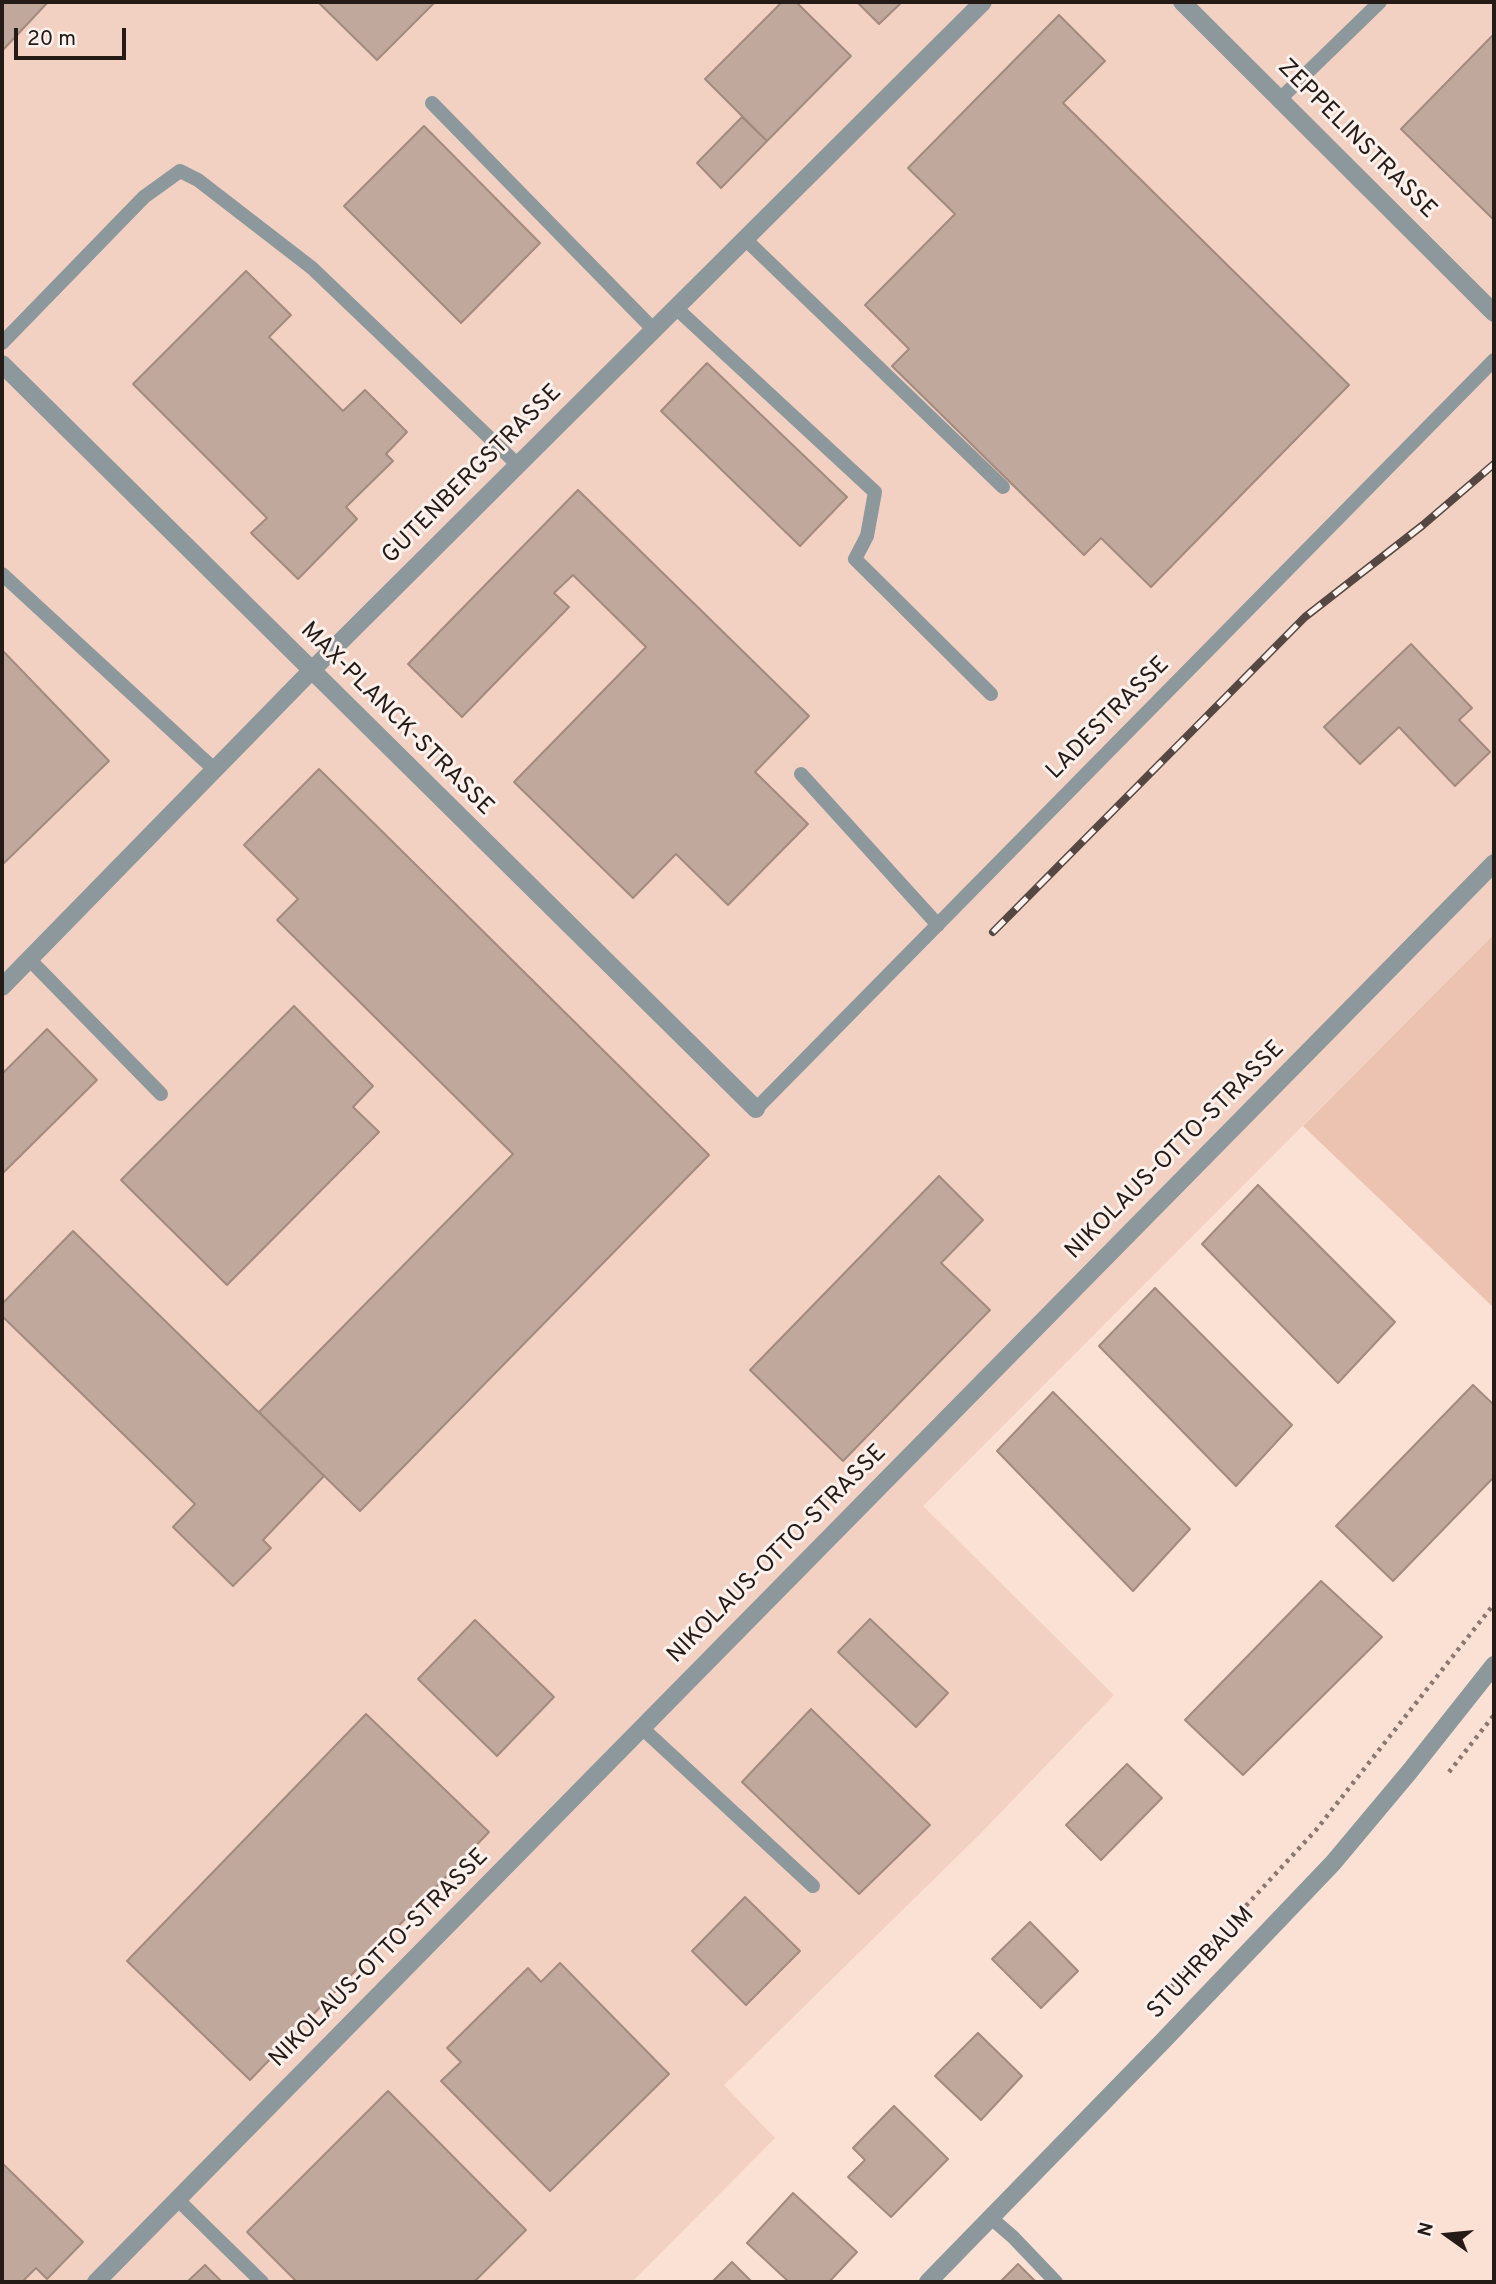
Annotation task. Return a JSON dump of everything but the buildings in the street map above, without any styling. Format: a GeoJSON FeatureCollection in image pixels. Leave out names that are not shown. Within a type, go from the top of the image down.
{"type":"FeatureCollection","features":[{"type":"Feature","properties":{"kind":"street","name":"GUTENBERGSTRASSE"},"geometry":{"type":"LineString","coordinates":[[2,987],[311,671],[983,2]]}},
{"type":"Feature","properties":{"kind":"street","name":"ZEPPELINSTRASSE"},"geometry":{"type":"LineString","coordinates":[[1182,2],[1494,313]]}},
{"type":"Feature","properties":{"kind":"street","name":"MAX-PLANCK-STRASSE"},"geometry":{"type":"LineString","coordinates":[[2,364],[756,1109]]}},
{"type":"Feature","properties":{"kind":"street","name":"NIKOLAUS-OTTO-STRASSE"},"geometry":{"type":"LineString","coordinates":[[96,2282],[1494,863]]}},
{"type":"Feature","properties":{"kind":"street","name":"STUHRBAUM"},"geometry":{"type":"LineString","coordinates":[[928,2282],[1333,1863],[1494,1665]]}},
{"type":"Feature","properties":{"kind":"lane"},"geometry":{"type":"LineString","coordinates":[[1280,99],[1380,2]]}},
{"type":"Feature","properties":{"kind":"lane"},"geometry":{"type":"LineString","coordinates":[[432,103],[654,330]]}},
{"type":"Feature","properties":{"kind":"lane"},"geometry":{"type":"LineString","coordinates":[[2,343],[144,197],[180,171],[198,180],[312,268],[518,465]]}},
{"type":"Feature","properties":{"kind":"lane"},"geometry":{"type":"LineString","coordinates":[[745,239],[1003,487]]}},
{"type":"Feature","properties":{"kind":"lane"},"geometry":{"type":"LineString","coordinates":[[677,308],[875,492],[867,536],[855,559],[991,694]]}},
{"type":"Feature","properties":{"kind":"lane","name":"LADESTRASSE"},"geometry":{"type":"LineString","coordinates":[[756,1109],[1494,360]]}},
{"type":"Feature","properties":{"kind":"lane"},"geometry":{"type":"LineString","coordinates":[[2,574],[215,770]]}},
{"type":"Feature","properties":{"kind":"lane"},"geometry":{"type":"LineString","coordinates":[[801,774],[938,925]]}},
{"type":"Feature","properties":{"kind":"lane"},"geometry":{"type":"LineString","coordinates":[[29,959],[161,1094]]}},
{"type":"Feature","properties":{"kind":"lane"},"geometry":{"type":"LineString","coordinates":[[642,1728],[813,1886]]}},
{"type":"Feature","properties":{"kind":"lane"},"geometry":{"type":"LineString","coordinates":[[178,2200],[262,2282]]}},
{"type":"Feature","properties":{"kind":"lane"},"geometry":{"type":"LineString","coordinates":[[991,2218],[1056,2282]]}},
{"type":"Feature","properties":{"kind":"path"},"geometry":{"type":"LineString","coordinates":[[1166,1993],[1316,1830],[1494,1604]]}},
{"type":"Feature","properties":{"kind":"shaded area"},"geometry":{"type":"Polygon","coordinates":[[[2,2],[1494,2],[1494,934],[923,1506],[1114,1695],[979,1835],[724,2085],[775,2138],[632,2282],[2,2282],[2,2]]]}},
{"type":"Feature","properties":{"kind":"shaded area"},"geometry":{"type":"Polygon","coordinates":[[[1494,934],[1494,1308],[1303,1126],[1494,934]]]}},
{"type":"Feature","properties":{"kind":"railway"},"geometry":{"type":"LineString","coordinates":[[993,932],[1305,617],[1423,525],[1494,464]]}}]}
